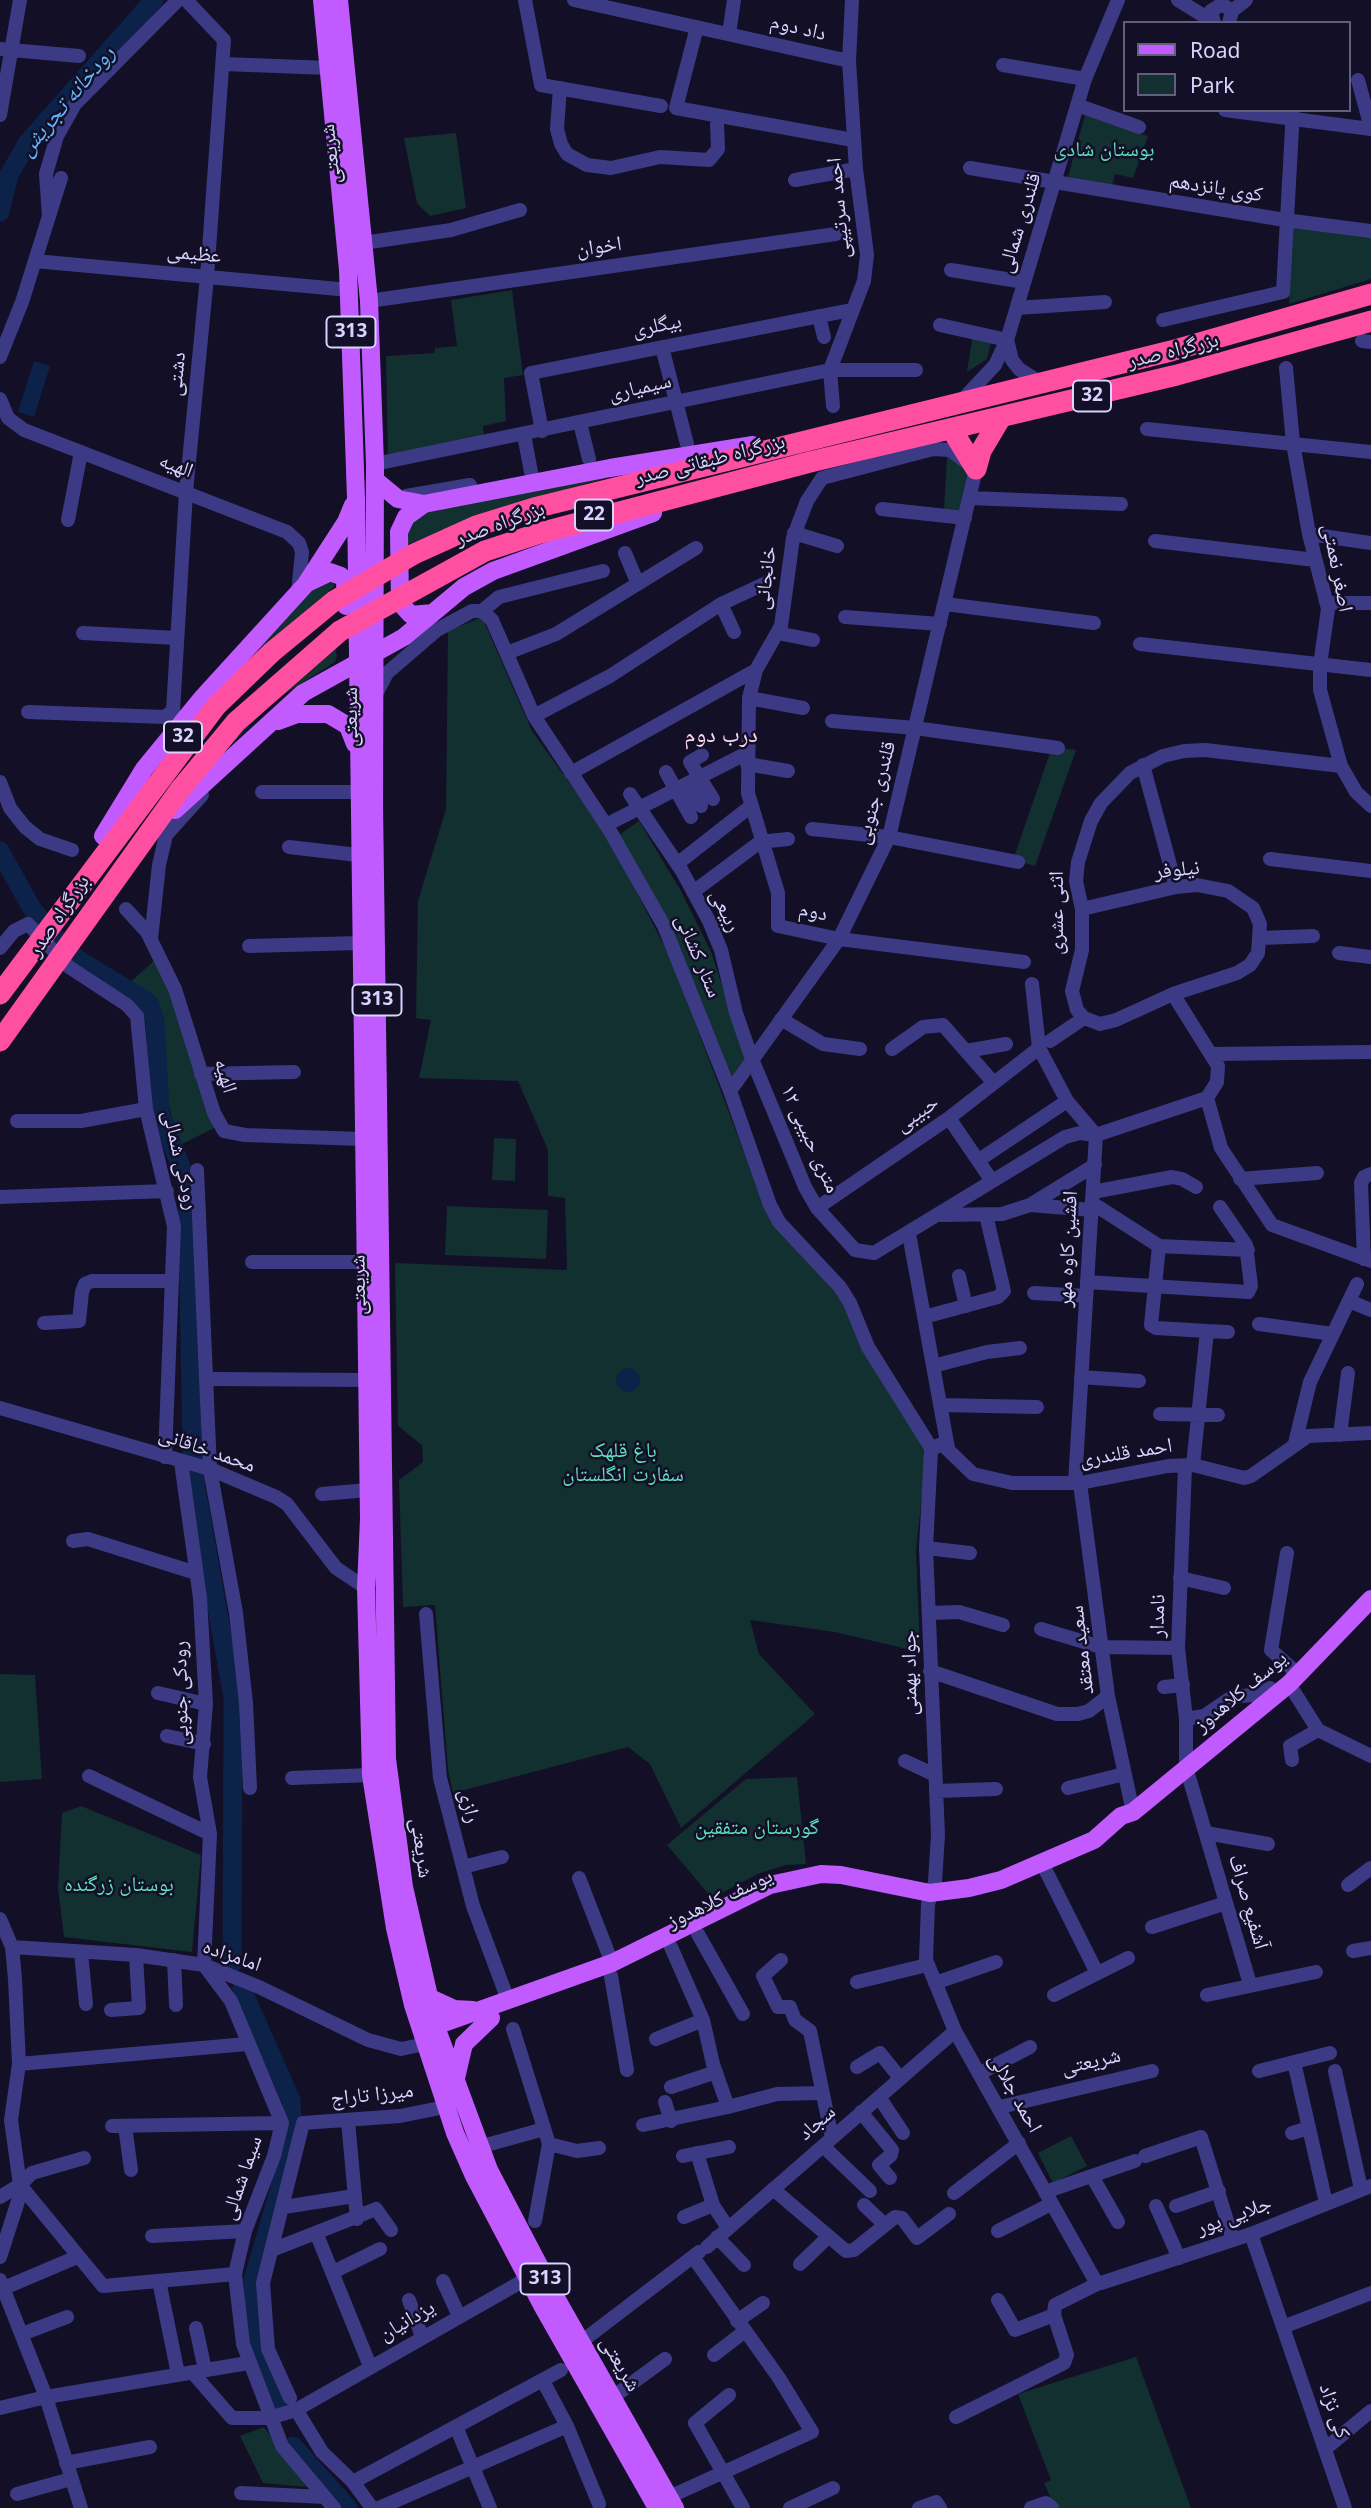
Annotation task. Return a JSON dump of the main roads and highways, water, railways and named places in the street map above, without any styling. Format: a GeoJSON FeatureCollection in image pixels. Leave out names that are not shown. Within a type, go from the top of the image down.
{"type":"FeatureCollection","features":[{"type":"Feature","properties":{"kind":"highway","name":"بزرگراه صدر"},"geometry":{"type":"LineString","coordinates":[[0,980],[28,933],[60,900],[103,836],[211,702],[332,598],[412,551],[475,523],[534,505],[1034,378],[1170,348],[1371,293]]}},
{"type":"Feature","properties":{"kind":"highway","name":"بزرگراه طبقاتی صدر"},"geometry":{"type":"LineString","coordinates":[[0,994],[216,706],[272,652],[334,601],[414,554],[476,526],[534,508],[1171,351],[1371,293]]}},
{"type":"Feature","properties":{"kind":"highway","name":"بزرگراه صدر"},"geometry":{"type":"LineString","coordinates":[[0,1041],[134,853],[236,722],[340,631],[485,551],[540,533],[810,463],[1000,419],[1276,349],[1371,318]]}},
{"type":"Feature","properties":{"kind":"highway","name":"بزرگراه طبقاتی صدر"},"geometry":{"type":"LineString","coordinates":[[0,1021],[172,787],[232,718],[340,628],[419,578],[484,548],[540,530],[810,460],[1176,373],[1371,318]]}},
{"type":"Feature","properties":{"kind":"highway"},"geometry":{"type":"LineString","coordinates":[[952,430],[976,469],[981,451],[1000,419]]}},
{"type":"Feature","properties":{"kind":"main road","name":"شریعتی"},"geometry":{"type":"LineString","coordinates":[[322,0],[349,290],[358,665],[368,708],[385,1507],[387,1759],[409,1921],[428,1997],[430,2035],[457,2088],[479,2147],[534,2274],[581,2342],[613,2397],[667,2504]]}},
{"type":"Feature","properties":{"kind":"main road","name":"شریعتی"},"geometry":{"type":"LineString","coordinates":[[339,0],[369,301],[377,469],[375,656],[358,755],[368,1489],[366,1588],[371,1775],[395,1928],[430,2035],[445,2106],[474,2176],[667,2504]]}},
{"type":"Feature","properties":{"kind":"main road"},"geometry":{"type":"LineString","coordinates":[[377,469],[398,499],[424,504],[610,468],[805,437]]}},
{"type":"Feature","properties":{"kind":"main road"},"geometry":{"type":"LineString","coordinates":[[134,853],[253,735],[303,693],[340,671],[375,656],[464,587],[493,571],[590,533],[810,463]]}},
{"type":"Feature","properties":{"kind":"main road"},"geometry":{"type":"LineString","coordinates":[[103,836],[144,769],[203,697],[302,589],[346,522],[356,498]]}},
{"type":"Feature","properties":{"kind":"main road"},"geometry":{"type":"LineString","coordinates":[[424,504],[406,517],[399,533],[400,603],[411,615],[433,612]]}},
{"type":"Feature","properties":{"kind":"main road"},"geometry":{"type":"LineString","coordinates":[[302,589],[330,572],[345,581],[348,649],[340,671]]}},
{"type":"Feature","properties":{"kind":"main road"},"geometry":{"type":"LineString","coordinates":[[253,735],[297,714],[328,714],[348,726],[358,755]]}},
{"type":"Feature","properties":{"kind":"main road"},"geometry":{"type":"LineString","coordinates":[[366,1588],[384,1594]]}},
{"type":"Feature","properties":{"kind":"main road","name":"یوسف کلاهدوز"},"geometry":{"type":"LineString","coordinates":[[430,2035],[671,1947],[766,1899],[814,1887],[840,1887],[929,1898],[1045,1868],[1094,1840],[1121,1816],[1133,1812],[1294,1679],[1371,1599]]}},
{"type":"Feature","properties":{"kind":"main road","name":"یوسف کلاهدوز"},"geometry":{"type":"LineString","coordinates":[[489,2012],[508,2000],[611,1969],[751,1893],[799,1877],[841,1875],[929,1898]]}},
{"type":"Feature","properties":{"kind":"main road"},"geometry":{"type":"LineString","coordinates":[[428,1997],[466,2012],[489,2012]]}},
{"type":"Feature","properties":{"kind":"main road"},"geometry":{"type":"LineString","coordinates":[[457,2088],[455,2071],[464,2044],[489,2012]]}},
{"type":"Feature","properties":{"kind":"water"},"geometry":{"type":"Polygon","coordinates":[[[34,361],[50,366],[34,417],[18,412],[34,361]]]}},
{"type":"Feature","properties":{"kind":"water"},"geometry":{"type":"Polygon","coordinates":[[[628,1368],[637,1371],[640,1380],[637,1389],[628,1392],[619,1389],[616,1380],[619,1371],[628,1368]]]}},
{"type":"Feature","properties":{"kind":"waterway","name":"رودخانه تجریش"},"geometry":{"type":"LineString","coordinates":[[0,212],[9,175],[28,142],[154,0]]}},
{"type":"Feature","properties":{"kind":"waterway"},"geometry":{"type":"LineString","coordinates":[[0,851],[31,907],[50,932],[76,958],[145,1000],[150,1005],[155,1021],[160,1113],[187,1182],[192,1450],[196,1489],[233,1698],[232,1964]]}},
{"type":"Feature","properties":{"kind":"waterway"},"geometry":{"type":"LineString","coordinates":[[242,1989],[291,2100],[292,2121],[280,2188],[253,2280],[256,2354],[278,2404]]}},
{"type":"Feature","properties":{"kind":"waterway"},"geometry":{"type":"LineString","coordinates":[[293,2446],[348,2508]]}},
{"type":"Feature","properties":{"kind":"district","name":"درب دوم"},"geometry":{"type":"Point","coordinates":[721,735]}},
{"type":"Feature","properties":{"kind":"park label","name":"بوستان شادی"},"geometry":{"type":"Point","coordinates":[1104,150]}},
{"type":"Feature","properties":{"kind":"park label","name":"باغ قلهک سفارت انگلستان"},"geometry":{"type":"Point","coordinates":[623,1463]}},
{"type":"Feature","properties":{"kind":"park label","name":"گورستان متفقین"},"geometry":{"type":"Point","coordinates":[757,1828]}},
{"type":"Feature","properties":{"kind":"park label","name":"بوستان زرگنده"},"geometry":{"type":"Point","coordinates":[119,1885]}}]}
